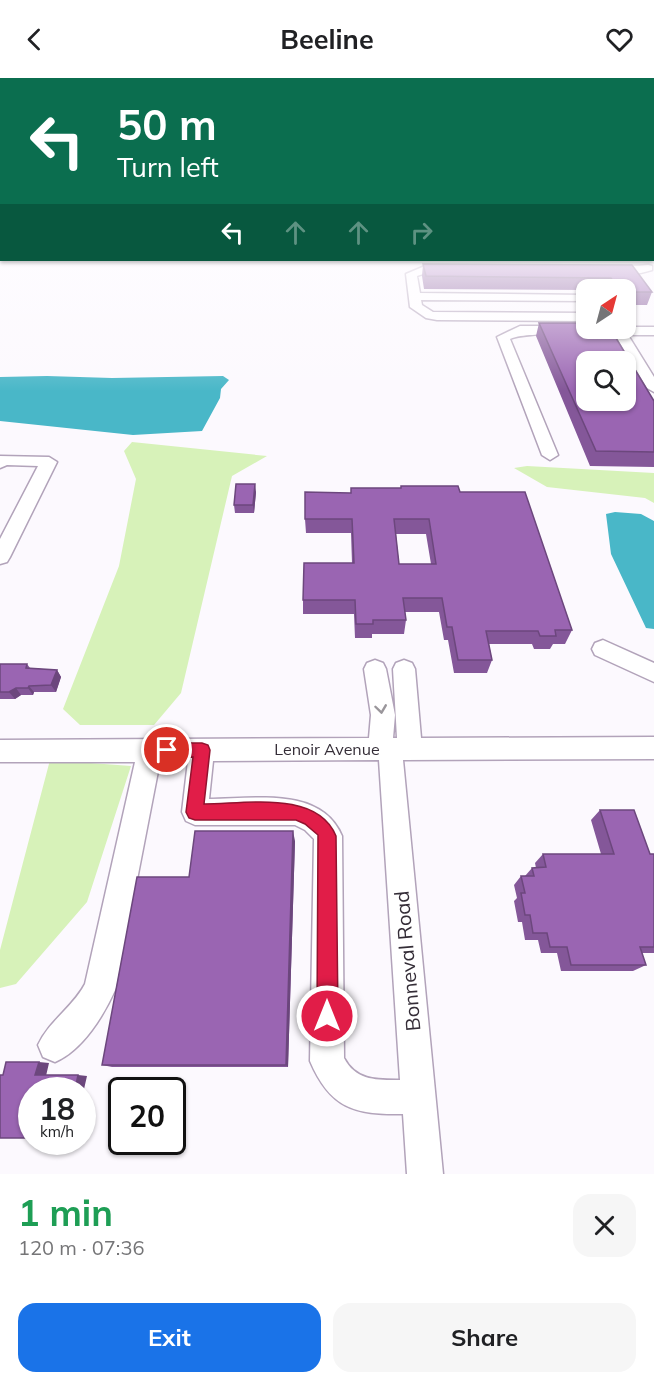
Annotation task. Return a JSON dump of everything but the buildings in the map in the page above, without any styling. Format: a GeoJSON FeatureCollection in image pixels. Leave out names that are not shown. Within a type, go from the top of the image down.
{"type":"FeatureCollection","features":[{"type":"Feature","properties":{"kind":"street"},"geometry":{"type":"LineString","coordinates":[[414,289],[416,307],[430,315],[576,317]]}},
{"type":"Feature","properties":{"kind":"street"},"geometry":{"type":"LineString","coordinates":[[415,296],[576,298]]}},
{"type":"Feature","properties":{"kind":"street"},"geometry":{"type":"LineString","coordinates":[[550,455],[503,337],[520,330],[576,331]]}},
{"type":"Feature","properties":{"kind":"street"},"geometry":{"type":"LineString","coordinates":[[636,331],[654,331]]}},
{"type":"Feature","properties":{"kind":"street"},"geometry":{"type":"LineString","coordinates":[[624,339],[654,388]]}},
{"type":"Feature","properties":{"kind":"street"},"geometry":{"type":"LineString","coordinates":[[0,463],[2,459],[49,462],[0,558]]}},
{"type":"Feature","properties":{"kind":"street"},"geometry":{"type":"LineString","coordinates":[[603,649],[654,673]]}},
{"type":"Feature","properties":{"kind":"street"},"geometry":{"type":"LineString","coordinates":[[375,669],[383,715],[394,749]]}},
{"type":"Feature","properties":{"kind":"street"},"geometry":{"type":"LineString","coordinates":[[394,749],[404,669]]}},
{"type":"Feature","properties":{"kind":"street","name":"Lenoir Avenue"},"geometry":{"type":"LineString","coordinates":[[0,751],[654,748]]}},
{"type":"Feature","properties":{"kind":"street","name":"Bonneval Road"},"geometry":{"type":"LineString","coordinates":[[394,749],[425,1174]]}},
{"type":"Feature","properties":{"kind":"street"},"geometry":{"type":"LineString","coordinates":[[202,750],[195,812],[296,812],[311,818],[324,829],[328,836],[327,1061],[332,1073],[340,1082],[359,1095],[418,1097]]}},
{"type":"Feature","properties":{"kind":"street"},"geometry":{"type":"LineString","coordinates":[[55,1045],[90,1007],[100,988],[150,751]]}},
{"type":"Feature","properties":{"kind":"green space"},"geometry":{"type":"Polygon","coordinates":[[[132,442],[267,456],[232,476],[181,693],[154,725],[80,725],[63,709],[119,566],[136,479],[124,451],[132,442]]]}},
{"type":"Feature","properties":{"kind":"green space"},"geometry":{"type":"Polygon","coordinates":[[[527,466],[654,473],[654,503],[645,498],[547,487],[514,468],[527,466]]]}},
{"type":"Feature","properties":{"kind":"green space"},"geometry":{"type":"Polygon","coordinates":[[[50,760],[131,766],[87,902],[16,984],[0,988],[0,950],[50,760]]]}},
{"type":"Feature","properties":{"kind":"water"},"geometry":{"type":"Polygon","coordinates":[[[223,376],[229,380],[221,389],[220,398],[202,431],[133,435],[0,421],[0,377],[112,378],[223,376]]]}},
{"type":"Feature","properties":{"kind":"water"},"geometry":{"type":"Polygon","coordinates":[[[615,512],[641,514],[654,521],[654,629],[646,628],[611,554],[606,514],[615,512]]]}},
{"type":"Feature","properties":{"kind":"route"},"geometry":{"type":"LineString","coordinates":[[167,750],[202,750],[195,812],[296,812],[311,818],[324,829],[328,836],[327,1016]]}}]}
